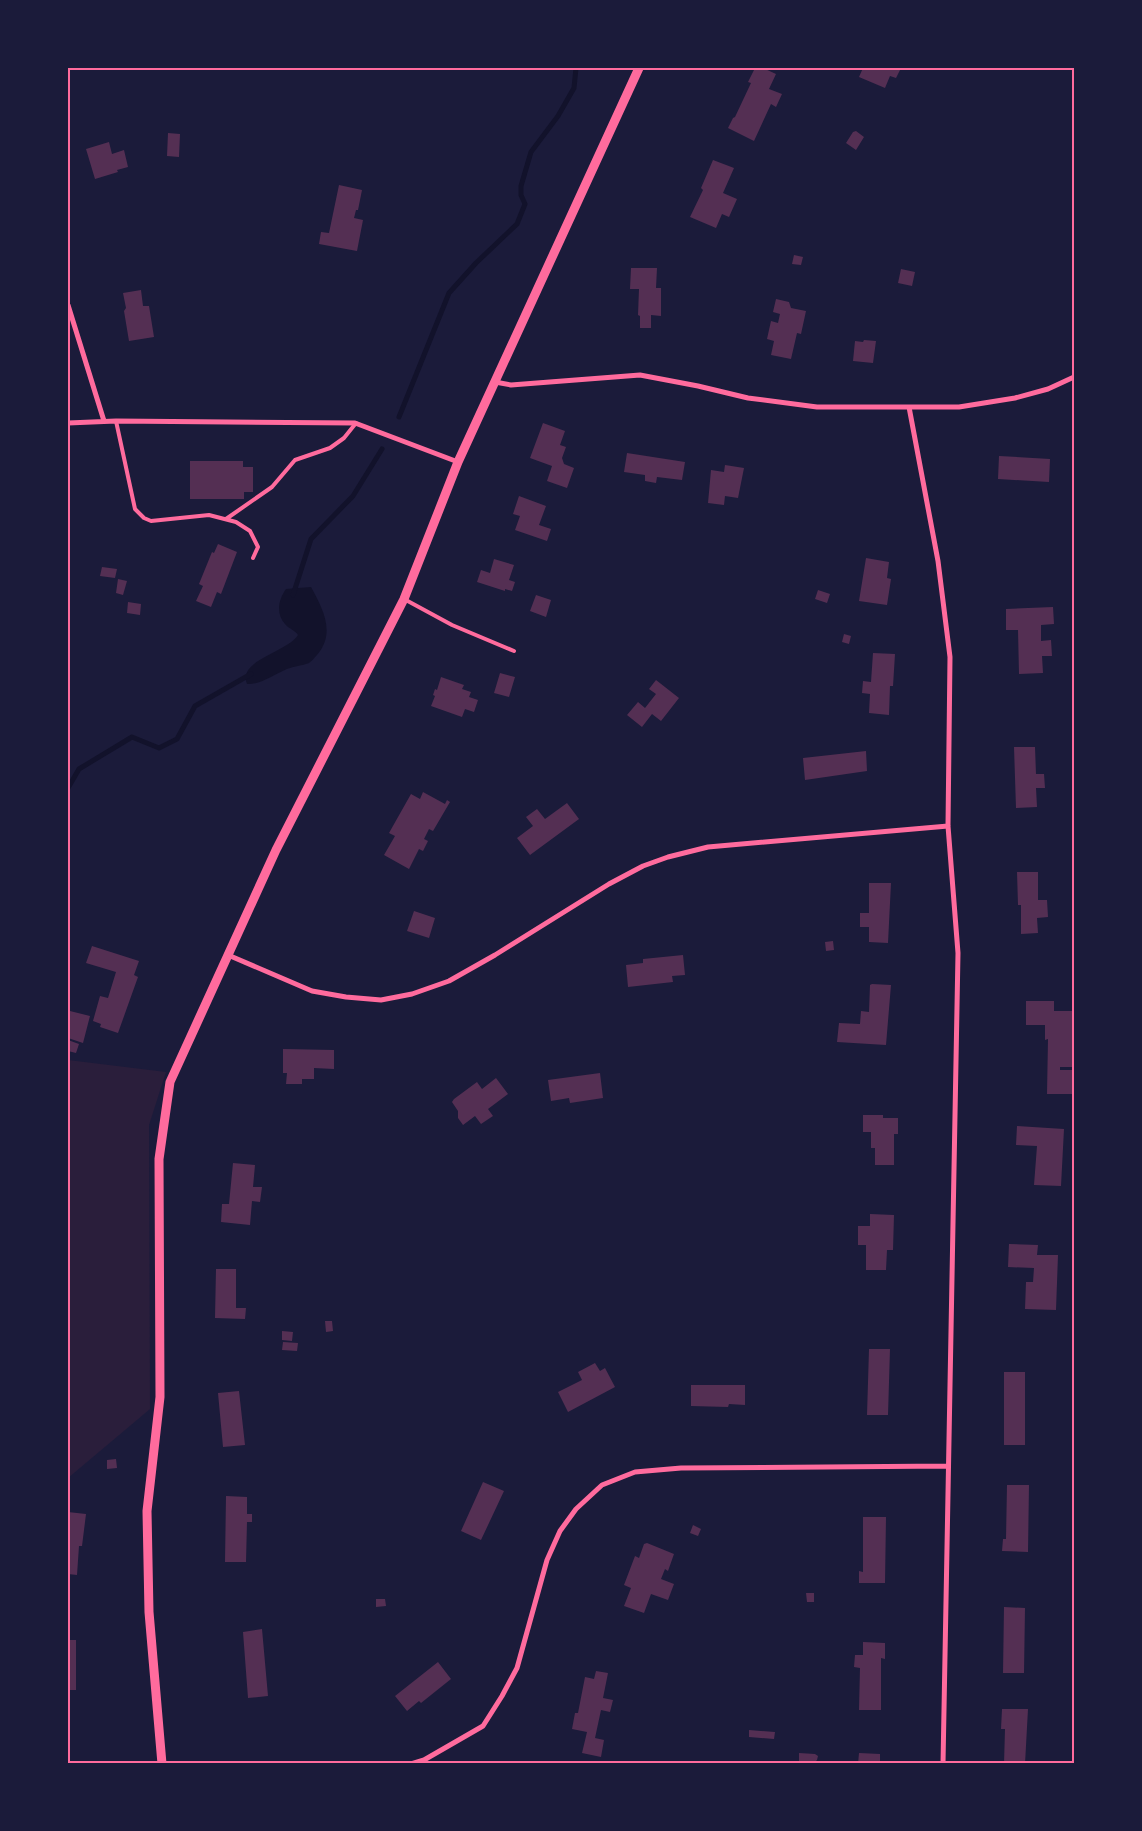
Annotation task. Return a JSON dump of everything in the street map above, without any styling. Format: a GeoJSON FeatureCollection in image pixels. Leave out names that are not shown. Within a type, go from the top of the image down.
{"type":"FeatureCollection","features":[{"type":"Feature","properties":{"kind":"street"},"geometry":{"type":"LineString","coordinates":[[162,1764],[149,1612],[148,1511],[160,1397],[158,1159],[170,1082],[276,850],[404,599],[458,462],[639,68]]}},
{"type":"Feature","properties":{"kind":"street"},"geometry":{"type":"LineString","coordinates":[[68,306],[104,421]]}},
{"type":"Feature","properties":{"kind":"street"},"geometry":{"type":"LineString","coordinates":[[494,382],[511,385],[640,375],[748,398],[817,407],[959,407],[1015,398],[1048,389],[1074,377]]}},
{"type":"Feature","properties":{"kind":"street"},"geometry":{"type":"LineString","coordinates":[[909,407],[938,561],[950,657],[948,826],[958,953],[943,1764]]}},
{"type":"Feature","properties":{"kind":"street"},"geometry":{"type":"LineString","coordinates":[[68,423],[116,421],[356,423],[458,462]]}},
{"type":"Feature","properties":{"kind":"street"},"geometry":{"type":"LineString","coordinates":[[228,955],[312,991],[346,997],[381,1000],[412,994],[449,981],[495,955],[609,884],[643,866],[668,857],[708,847],[948,826]]}},
{"type":"Feature","properties":{"kind":"street"},"geometry":{"type":"LineString","coordinates":[[411,1764],[424,1760],[483,1726],[517,1668],[548,1560],[560,1531],[576,1509],[602,1485],[636,1472],[681,1468],[948,1466]]}},
{"type":"Feature","properties":{"kind":"lane"},"geometry":{"type":"LineString","coordinates":[[116,421],[135,509],[144,518],[151,521],[209,515],[236,522],[250,532],[258,547],[253,558]]}},
{"type":"Feature","properties":{"kind":"lane"},"geometry":{"type":"LineString","coordinates":[[226,519],[272,487],[295,460],[330,448],[344,438],[356,423]]}},
{"type":"Feature","properties":{"kind":"lane"},"geometry":{"type":"LineString","coordinates":[[404,599],[452,625],[514,651]]}},
{"type":"Feature","properties":{"kind":"shaded area"},"geometry":{"type":"Polygon","coordinates":[[[311,587],[326,621],[327,630],[323,647],[309,663],[287,669],[257,683],[247,684],[246,676],[249,669],[256,662],[293,641],[298,635],[285,624],[280,616],[280,602],[286,589],[311,587]]]}},
{"type":"Feature","properties":{"kind":"shaded area"},"geometry":{"type":"Polygon","coordinates":[[[68,1060],[166,1072],[149,1125],[150,1409],[68,1478],[68,1060]]]}},
{"type":"Feature","properties":{"kind":"building"},"geometry":{"type":"Polygon","coordinates":[[[755,68],[763,68],[776,74],[769,89],[782,94],[776,107],[771,104],[754,141],[728,128],[751,83],[748,82],[755,68]]]}},
{"type":"Feature","properties":{"kind":"building"},"geometry":{"type":"Polygon","coordinates":[[[863,68],[901,68],[896,78],[890,76],[885,88],[859,77],[863,68]]]}},
{"type":"Feature","properties":{"kind":"building"},"geometry":{"type":"Polygon","coordinates":[[[856,131],[864,137],[856,150],[846,143],[853,132],[856,131]]]}},
{"type":"Feature","properties":{"kind":"building"},"geometry":{"type":"Polygon","coordinates":[[[168,133],[180,134],[179,157],[167,156],[168,133]]]}},
{"type":"Feature","properties":{"kind":"building"},"geometry":{"type":"Polygon","coordinates":[[[109,142],[112,154],[124,150],[128,167],[95,179],[86,149],[109,142]]]}},
{"type":"Feature","properties":{"kind":"building"},"geometry":{"type":"Polygon","coordinates":[[[713,160],[734,168],[723,193],[737,199],[729,217],[722,214],[716,228],[690,217],[703,190],[701,188],[713,160]]]}},
{"type":"Feature","properties":{"kind":"building"},"geometry":{"type":"Polygon","coordinates":[[[339,185],[362,190],[358,210],[356,210],[354,218],[363,220],[357,251],[319,244],[321,232],[329,233],[339,185]]]}},
{"type":"Feature","properties":{"kind":"building"},"geometry":{"type":"Polygon","coordinates":[[[794,255],[803,257],[801,265],[792,264],[794,255]]]}},
{"type":"Feature","properties":{"kind":"building"},"geometry":{"type":"Polygon","coordinates":[[[631,268],[657,268],[656,288],[661,288],[661,316],[651,315],[651,328],[640,328],[640,316],[638,315],[639,289],[630,289],[631,268]]]}},
{"type":"Feature","properties":{"kind":"building"},"geometry":{"type":"Polygon","coordinates":[[[901,269],[915,272],[912,286],[898,283],[901,269]]]}},
{"type":"Feature","properties":{"kind":"building"},"geometry":{"type":"Polygon","coordinates":[[[141,290],[143,306],[149,306],[154,337],[129,341],[123,293],[141,290]]]}},
{"type":"Feature","properties":{"kind":"building"},"geometry":{"type":"Polygon","coordinates":[[[776,299],[789,302],[791,308],[806,311],[801,334],[797,333],[791,359],[771,355],[774,341],[767,339],[771,321],[778,323],[780,314],[773,312],[776,299]]]}},
{"type":"Feature","properties":{"kind":"building"},"geometry":{"type":"Polygon","coordinates":[[[864,340],[876,341],[873,363],[853,361],[855,341],[863,342],[864,340]]]}},
{"type":"Feature","properties":{"kind":"building"},"geometry":{"type":"Polygon","coordinates":[[[543,423],[565,431],[560,445],[566,447],[562,458],[564,464],[574,468],[567,488],[547,481],[552,466],[530,458],[543,423]]]}},
{"type":"Feature","properties":{"kind":"building"},"geometry":{"type":"Polygon","coordinates":[[[627,453],[685,462],[682,480],[657,477],[656,483],[645,481],[645,475],[624,472],[627,453]]]}},
{"type":"Feature","properties":{"kind":"building"},"geometry":{"type":"Polygon","coordinates":[[[999,456],[1050,459],[1049,482],[998,479],[999,456]]]}},
{"type":"Feature","properties":{"kind":"building"},"geometry":{"type":"Polygon","coordinates":[[[190,461],[243,461],[243,467],[253,467],[253,492],[244,492],[244,499],[190,499],[190,461]]]}},
{"type":"Feature","properties":{"kind":"building"},"geometry":{"type":"Polygon","coordinates":[[[725,465],[744,468],[738,498],[725,496],[724,505],[708,503],[711,470],[724,472],[725,465]]]}},
{"type":"Feature","properties":{"kind":"building"},"geometry":{"type":"Polygon","coordinates":[[[519,496],[546,506],[539,525],[551,529],[547,541],[515,530],[520,516],[513,514],[519,496]]]}},
{"type":"Feature","properties":{"kind":"building"},"geometry":{"type":"Polygon","coordinates":[[[218,544],[237,552],[221,594],[217,592],[211,607],[196,601],[203,586],[199,584],[212,552],[214,553],[218,544]]]}},
{"type":"Feature","properties":{"kind":"building"},"geometry":{"type":"Polygon","coordinates":[[[866,558],[889,562],[887,578],[891,579],[887,605],[859,601],[866,558]]]}},
{"type":"Feature","properties":{"kind":"building"},"geometry":{"type":"Polygon","coordinates":[[[494,559],[514,565],[509,580],[515,582],[512,591],[505,589],[505,591],[477,582],[481,570],[490,573],[494,559]]]}},
{"type":"Feature","properties":{"kind":"building"},"geometry":{"type":"Polygon","coordinates":[[[102,567],[117,569],[115,578],[100,576],[102,567]]]}},
{"type":"Feature","properties":{"kind":"building"},"geometry":{"type":"Polygon","coordinates":[[[118,579],[127,581],[123,595],[116,593],[118,579]]]}},
{"type":"Feature","properties":{"kind":"building"},"geometry":{"type":"Polygon","coordinates":[[[818,590],[830,594],[827,603],[815,599],[818,590]]]}},
{"type":"Feature","properties":{"kind":"building"},"geometry":{"type":"Polygon","coordinates":[[[536,595],[551,600],[546,617],[530,611],[536,595]]]}},
{"type":"Feature","properties":{"kind":"building"},"geometry":{"type":"Polygon","coordinates":[[[128,602],[141,604],[140,615],[127,613],[128,602]]]}},
{"type":"Feature","properties":{"kind":"building"},"geometry":{"type":"Polygon","coordinates":[[[1053,607],[1054,624],[1041,625],[1041,641],[1051,640],[1052,656],[1042,656],[1043,673],[1019,674],[1018,630],[1006,630],[1006,609],[1053,607]]]}},
{"type":"Feature","properties":{"kind":"building"},"geometry":{"type":"Polygon","coordinates":[[[844,634],[851,636],[849,644],[842,642],[844,634]]]}},
{"type":"Feature","properties":{"kind":"building"},"geometry":{"type":"Polygon","coordinates":[[[873,653],[895,654],[893,686],[890,686],[889,715],[869,713],[870,694],[862,693],[863,681],[871,682],[873,653]]]}},
{"type":"Feature","properties":{"kind":"building"},"geometry":{"type":"Polygon","coordinates":[[[500,673],[515,677],[509,697],[494,693],[500,673]]]}},
{"type":"Feature","properties":{"kind":"building"},"geometry":{"type":"Polygon","coordinates":[[[441,677],[464,685],[462,689],[471,692],[469,697],[478,700],[474,712],[465,709],[462,717],[431,706],[435,696],[433,695],[435,689],[437,690],[441,677]]]}},
{"type":"Feature","properties":{"kind":"building"},"geometry":{"type":"Polygon","coordinates":[[[656,680],[679,698],[661,721],[652,714],[642,727],[627,715],[638,702],[645,708],[656,694],[649,689],[656,680]]]}},
{"type":"Feature","properties":{"kind":"building"},"geometry":{"type":"Polygon","coordinates":[[[1014,747],[1035,747],[1036,774],[1044,774],[1045,788],[1036,788],[1037,807],[1016,808],[1014,747]]]}},
{"type":"Feature","properties":{"kind":"building"},"geometry":{"type":"Polygon","coordinates":[[[866,751],[867,771],[805,780],[803,758],[866,751]]]}},
{"type":"Feature","properties":{"kind":"building"},"geometry":{"type":"Polygon","coordinates":[[[423,792],[445,804],[447,800],[450,802],[433,831],[429,829],[424,839],[428,841],[423,851],[419,849],[409,869],[384,855],[395,836],[389,833],[411,794],[420,799],[423,792]]]}},
{"type":"Feature","properties":{"kind":"building"},"geometry":{"type":"Polygon","coordinates":[[[567,803],[579,819],[530,855],[517,838],[533,826],[526,817],[537,809],[545,819],[567,803]]]}},
{"type":"Feature","properties":{"kind":"building"},"geometry":{"type":"Polygon","coordinates":[[[1017,872],[1038,872],[1038,900],[1047,900],[1048,917],[1037,918],[1038,933],[1021,934],[1021,905],[1018,905],[1017,872]]]}},
{"type":"Feature","properties":{"kind":"building"},"geometry":{"type":"Polygon","coordinates":[[[869,883],[891,883],[888,943],[869,942],[869,927],[860,927],[860,913],[869,913],[869,883]]]}},
{"type":"Feature","properties":{"kind":"building"},"geometry":{"type":"Polygon","coordinates":[[[414,911],[435,918],[429,938],[407,931],[414,911]]]}},
{"type":"Feature","properties":{"kind":"building"},"geometry":{"type":"Polygon","coordinates":[[[833,941],[834,950],[826,951],[825,942],[833,941]]]}},
{"type":"Feature","properties":{"kind":"building"},"geometry":{"type":"Polygon","coordinates":[[[92,946],[139,961],[134,975],[138,977],[118,1033],[100,1027],[101,1024],[93,1021],[100,996],[108,998],[116,972],[86,963],[92,946]]]}},
{"type":"Feature","properties":{"kind":"building"},"geometry":{"type":"Polygon","coordinates":[[[683,955],[685,975],[672,976],[673,982],[628,987],[626,965],[643,963],[643,959],[683,955]]]}},
{"type":"Feature","properties":{"kind":"building"},"geometry":{"type":"Polygon","coordinates":[[[870,985],[891,985],[886,1045],[837,1042],[839,1023],[860,1024],[861,1011],[869,1012],[870,985]]]}},
{"type":"Feature","properties":{"kind":"building"},"geometry":{"type":"Polygon","coordinates":[[[1026,1001],[1054,1001],[1054,1011],[1074,1011],[1074,1067],[1060,1067],[1060,1070],[1072,1070],[1072,1094],[1047,1094],[1048,1039],[1045,1040],[1045,1025],[1026,1025],[1026,1001]]]}},
{"type":"Feature","properties":{"kind":"building"},"geometry":{"type":"Polygon","coordinates":[[[70,1011],[90,1016],[83,1043],[68,1038],[70,1011]]]}},
{"type":"Feature","properties":{"kind":"building"},"geometry":{"type":"Polygon","coordinates":[[[68,1040],[79,1044],[76,1053],[68,1051],[68,1040]]]}},
{"type":"Feature","properties":{"kind":"building"},"geometry":{"type":"Polygon","coordinates":[[[283,1049],[334,1050],[334,1069],[314,1068],[314,1079],[302,1079],[302,1084],[286,1084],[287,1073],[283,1073],[283,1049]]]}},
{"type":"Feature","properties":{"kind":"building"},"geometry":{"type":"Polygon","coordinates":[[[600,1073],[603,1098],[570,1103],[569,1098],[551,1101],[548,1080],[600,1073]]]}},
{"type":"Feature","properties":{"kind":"building"},"geometry":{"type":"Polygon","coordinates":[[[496,1078],[508,1094],[488,1109],[493,1116],[481,1124],[475,1116],[463,1125],[458,1118],[458,1111],[452,1102],[454,1099],[477,1082],[482,1089],[496,1078]]]}},
{"type":"Feature","properties":{"kind":"building"},"geometry":{"type":"Polygon","coordinates":[[[863,1115],[883,1115],[883,1118],[898,1118],[898,1134],[894,1134],[894,1165],[875,1165],[875,1148],[871,1148],[871,1132],[863,1132],[863,1115]]]}},
{"type":"Feature","properties":{"kind":"building"},"geometry":{"type":"Polygon","coordinates":[[[1017,1126],[1064,1129],[1061,1186],[1034,1185],[1037,1146],[1016,1145],[1017,1126]]]}},
{"type":"Feature","properties":{"kind":"building"},"geometry":{"type":"Polygon","coordinates":[[[233,1163],[255,1165],[253,1187],[262,1187],[260,1202],[252,1201],[250,1225],[221,1222],[222,1204],[229,1204],[233,1163]]]}},
{"type":"Feature","properties":{"kind":"building"},"geometry":{"type":"Polygon","coordinates":[[[870,1214],[894,1215],[893,1250],[887,1250],[886,1270],[866,1270],[866,1245],[858,1245],[858,1226],[870,1226],[870,1214]]]}},
{"type":"Feature","properties":{"kind":"building"},"geometry":{"type":"Polygon","coordinates":[[[1009,1244],[1038,1245],[1037,1255],[1058,1255],[1056,1310],[1025,1309],[1026,1282],[1033,1282],[1034,1268],[1008,1267],[1009,1244]]]}},
{"type":"Feature","properties":{"kind":"building"},"geometry":{"type":"Polygon","coordinates":[[[216,1269],[236,1269],[236,1308],[246,1308],[245,1319],[215,1318],[216,1269]]]}},
{"type":"Feature","properties":{"kind":"building"},"geometry":{"type":"Polygon","coordinates":[[[325,1321],[332,1321],[333,1331],[326,1332],[325,1321]]]}},
{"type":"Feature","properties":{"kind":"building"},"geometry":{"type":"Polygon","coordinates":[[[282,1331],[293,1332],[292,1341],[282,1340],[282,1331]]]}},
{"type":"Feature","properties":{"kind":"building"},"geometry":{"type":"Polygon","coordinates":[[[283,1342],[298,1343],[297,1351],[282,1350],[283,1342]]]}},
{"type":"Feature","properties":{"kind":"building"},"geometry":{"type":"Polygon","coordinates":[[[869,1349],[890,1349],[888,1415],[867,1415],[869,1349]]]}},
{"type":"Feature","properties":{"kind":"building"},"geometry":{"type":"Polygon","coordinates":[[[595,1363],[600,1371],[605,1368],[615,1387],[568,1412],[558,1392],[582,1380],[578,1372],[595,1363]]]}},
{"type":"Feature","properties":{"kind":"building"},"geometry":{"type":"Polygon","coordinates":[[[1004,1372],[1025,1372],[1025,1445],[1004,1445],[1004,1372]]]}},
{"type":"Feature","properties":{"kind":"building"},"geometry":{"type":"Polygon","coordinates":[[[691,1385],[745,1385],[745,1405],[729,1404],[728,1407],[691,1406],[691,1385]]]}},
{"type":"Feature","properties":{"kind":"building"},"geometry":{"type":"Polygon","coordinates":[[[239,1391],[245,1445],[223,1447],[218,1393],[239,1391]]]}},
{"type":"Feature","properties":{"kind":"building"},"geometry":{"type":"Polygon","coordinates":[[[116,1459],[117,1468],[107,1469],[107,1460],[116,1459]]]}},
{"type":"Feature","properties":{"kind":"building"},"geometry":{"type":"Polygon","coordinates":[[[483,1482],[504,1491],[481,1540],[461,1531],[483,1482]]]}},
{"type":"Feature","properties":{"kind":"building"},"geometry":{"type":"Polygon","coordinates":[[[1007,1485],[1029,1485],[1028,1552],[1002,1551],[1003,1539],[1006,1539],[1007,1485]]]}},
{"type":"Feature","properties":{"kind":"building"},"geometry":{"type":"Polygon","coordinates":[[[226,1496],[247,1497],[247,1514],[252,1514],[252,1522],[247,1522],[246,1562],[225,1562],[226,1496]]]}},
{"type":"Feature","properties":{"kind":"building"},"geometry":{"type":"Polygon","coordinates":[[[68,1512],[86,1514],[82,1546],[79,1546],[77,1575],[68,1574],[68,1512]]]}},
{"type":"Feature","properties":{"kind":"building"},"geometry":{"type":"Polygon","coordinates":[[[863,1517],[886,1517],[885,1583],[859,1583],[859,1571],[863,1572],[863,1517]]]}},
{"type":"Feature","properties":{"kind":"building"},"geometry":{"type":"Polygon","coordinates":[[[693,1525],[701,1529],[698,1536],[690,1533],[693,1525]]]}},
{"type":"Feature","properties":{"kind":"building"},"geometry":{"type":"Polygon","coordinates":[[[647,1543],[674,1554],[668,1571],[665,1569],[661,1579],[674,1584],[668,1600],[651,1594],[644,1613],[624,1606],[631,1588],[624,1585],[635,1556],[639,1558],[644,1544],[647,1543]]]}},
{"type":"Feature","properties":{"kind":"building"},"geometry":{"type":"Polygon","coordinates":[[[806,1593],[814,1593],[814,1602],[807,1602],[806,1593]]]}},
{"type":"Feature","properties":{"kind":"building"},"geometry":{"type":"Polygon","coordinates":[[[376,1599],[385,1599],[386,1606],[376,1607],[376,1599]]]}},
{"type":"Feature","properties":{"kind":"building"},"geometry":{"type":"Polygon","coordinates":[[[1004,1607],[1025,1608],[1024,1673],[1003,1673],[1004,1607]]]}},
{"type":"Feature","properties":{"kind":"building"},"geometry":{"type":"Polygon","coordinates":[[[262,1629],[268,1696],[248,1698],[243,1632],[262,1629]]]}},
{"type":"Feature","properties":{"kind":"building"},"geometry":{"type":"Polygon","coordinates":[[[68,1640],[76,1640],[76,1690],[68,1690],[68,1640]]]}},
{"type":"Feature","properties":{"kind":"building"},"geometry":{"type":"Polygon","coordinates":[[[863,1642],[885,1643],[885,1659],[881,1658],[881,1710],[859,1710],[860,1668],[854,1667],[855,1655],[863,1655],[863,1642]]]}},
{"type":"Feature","properties":{"kind":"building"},"geometry":{"type":"Polygon","coordinates":[[[438,1662],[451,1679],[421,1703],[419,1701],[407,1711],[395,1696],[438,1662]]]}},
{"type":"Feature","properties":{"kind":"building"},"geometry":{"type":"Polygon","coordinates":[[[596,1671],[608,1673],[603,1698],[613,1700],[610,1712],[601,1710],[595,1738],[604,1740],[601,1757],[582,1753],[587,1732],[572,1729],[575,1713],[578,1713],[585,1677],[594,1679],[596,1671]]]}},
{"type":"Feature","properties":{"kind":"building"},"geometry":{"type":"Polygon","coordinates":[[[1002,1709],[1028,1709],[1025,1764],[1004,1764],[1005,1729],[1001,1729],[1002,1709]]]}},
{"type":"Feature","properties":{"kind":"building"},"geometry":{"type":"Polygon","coordinates":[[[749,1730],[775,1732],[774,1739],[749,1737],[749,1730]]]}},
{"type":"Feature","properties":{"kind":"building"},"geometry":{"type":"Polygon","coordinates":[[[799,1753],[815,1754],[818,1756],[817,1760],[814,1763],[799,1762],[799,1753]]]}},
{"type":"Feature","properties":{"kind":"building"},"geometry":{"type":"Polygon","coordinates":[[[859,1753],[880,1754],[880,1764],[858,1764],[859,1753]]]}},
{"type":"Feature","properties":{"kind":"waterway"},"geometry":{"type":"LineString","coordinates":[[399,417],[449,293],[476,263],[517,224],[525,204],[521,195],[521,186],[531,152],[558,116],[574,88],[576,68]]}},
{"type":"Feature","properties":{"kind":"waterway"},"geometry":{"type":"LineString","coordinates":[[293,595],[311,539],[353,496],[382,449]]}},
{"type":"Feature","properties":{"kind":"waterway"},"geometry":{"type":"LineString","coordinates":[[68,788],[79,769],[132,737],[159,748],[177,739],[195,706],[251,674]]}}]}
